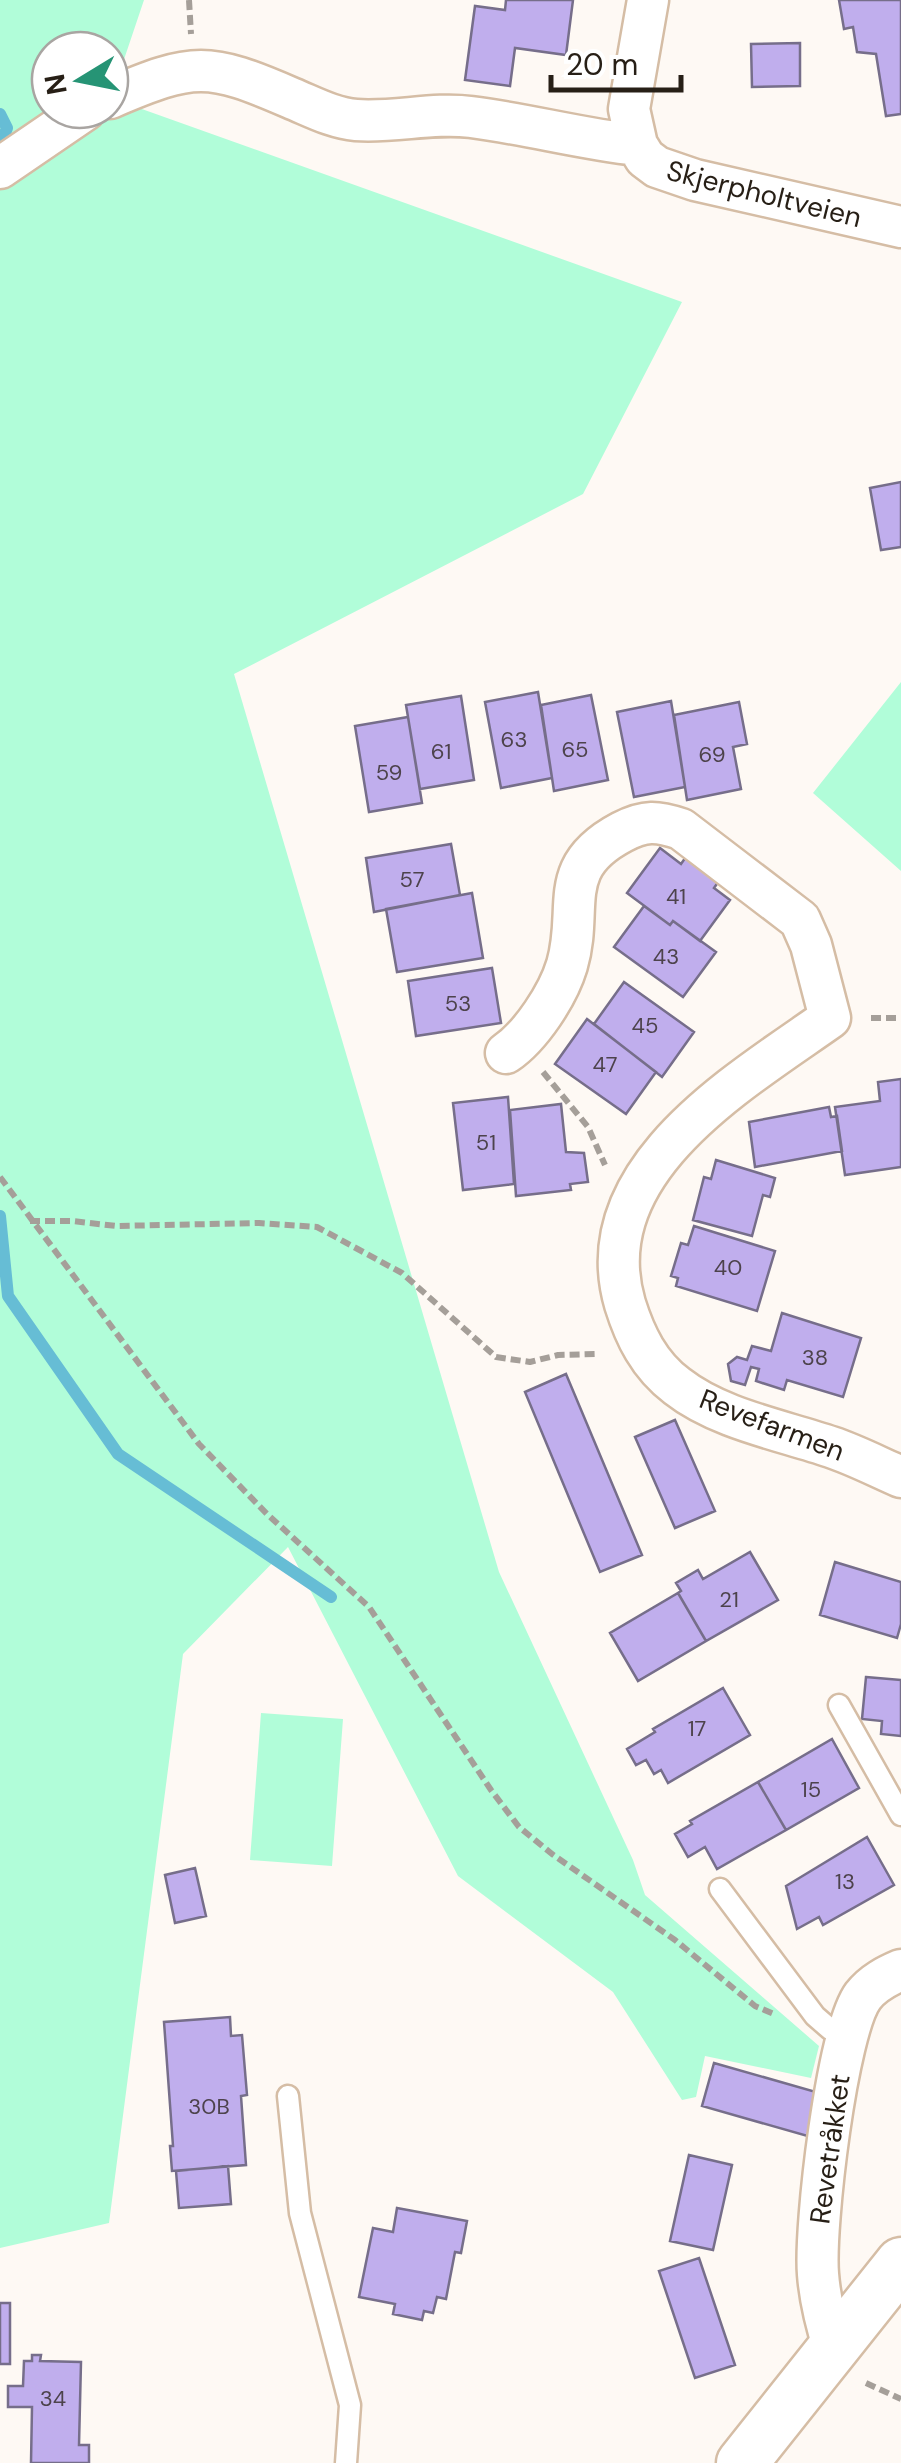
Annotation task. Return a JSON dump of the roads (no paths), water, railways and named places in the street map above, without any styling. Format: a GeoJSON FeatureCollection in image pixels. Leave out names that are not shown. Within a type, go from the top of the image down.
{"type":"FeatureCollection","features":[{"type":"Feature","properties":{"kind":"street","name":"Skjerpholtveien"},"geometry":{"type":"LineString","coordinates":[[648,0],[630,109],[637,145],[656,168],[901,227]]}},
{"type":"Feature","properties":{"kind":"street","name":"Skjerpholtveien"},"geometry":{"type":"LineString","coordinates":[[130,91],[187,70],[210,69],[236,75],[338,117],[471,117],[637,145]]}},
{"type":"Feature","properties":{"kind":"street"},"geometry":{"type":"LineString","coordinates":[[0,168],[56,130]]}},
{"type":"Feature","properties":{"kind":"street","name":"Revefarmen"},"geometry":{"type":"LineString","coordinates":[[506,1053],[517,1046],[549,1002],[568,964],[576,883],[583,864],[590,853],[641,822],[658,821],[681,830],[800,920],[811,944],[830,1018],[726,1092],[655,1163],[622,1222],[619,1280],[637,1338],[652,1362],[677,1386],[706,1404],[835,1448],[901,1477]]}},
{"type":"Feature","properties":{"kind":"street","name":"Revetråkket"},"geometry":{"type":"LineString","coordinates":[[850,2366],[821,2309],[818,2222],[831,2026],[882,1978],[901,1970]]}},
{"type":"Feature","properties":{"kind":"street"},"geometry":{"type":"LineString","coordinates":[[742,2463],[850,2366],[901,2263]]}},
{"type":"Feature","properties":{"kind":"lane"},"geometry":{"type":"LineString","coordinates":[[839,1705],[901,1815]]}},
{"type":"Feature","properties":{"kind":"lane"},"geometry":{"type":"LineString","coordinates":[[720,1889],[831,2026]]}},
{"type":"Feature","properties":{"kind":"lane"},"geometry":{"type":"LineString","coordinates":[[288,2096],[300,2213],[350,2405],[346,2463]]}},
{"type":"Feature","properties":{"kind":"waterway"},"geometry":{"type":"LineString","coordinates":[[0,114],[7,128],[0,146]]}},
{"type":"Feature","properties":{"kind":"waterway"},"geometry":{"type":"LineString","coordinates":[[0,1216],[8,1296],[118,1454],[331,1597]]}}]}
